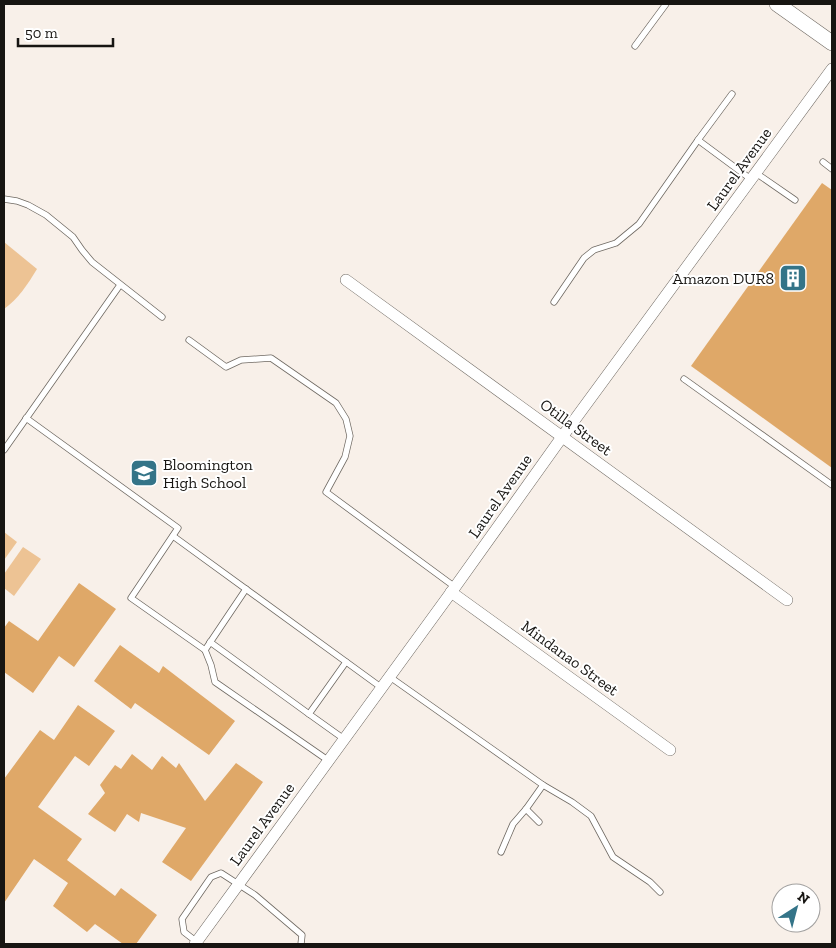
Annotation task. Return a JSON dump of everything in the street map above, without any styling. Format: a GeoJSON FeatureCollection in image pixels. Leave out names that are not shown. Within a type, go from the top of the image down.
{"type":"FeatureCollection","features":[{"type":"Feature","properties":{"kind":"main road"},"geometry":{"type":"LineString","coordinates":[[777,4],[832,43]]}},
{"type":"Feature","properties":{"kind":"street","name":"Laurel Avenue"},"geometry":{"type":"LineString","coordinates":[[196,943],[562,437],[832,69]]}},
{"type":"Feature","properties":{"kind":"street","name":"Otilla Street"},"geometry":{"type":"LineString","coordinates":[[346,280],[787,600]]}},
{"type":"Feature","properties":{"kind":"street","name":"Mindanao Street"},"geometry":{"type":"LineString","coordinates":[[453,590],[670,750]]}},
{"type":"Feature","properties":{"kind":"lane"},"geometry":{"type":"LineString","coordinates":[[635,46],[666,4]]}},
{"type":"Feature","properties":{"kind":"lane"},"geometry":{"type":"LineString","coordinates":[[554,302],[584,258],[594,250],[616,243],[639,224],[732,94]]}},
{"type":"Feature","properties":{"kind":"lane"},"geometry":{"type":"LineString","coordinates":[[698,140],[795,200]]}},
{"type":"Feature","properties":{"kind":"lane"},"geometry":{"type":"LineString","coordinates":[[823,162],[832,169]]}},
{"type":"Feature","properties":{"kind":"lane"},"geometry":{"type":"LineString","coordinates":[[4,199],[28,205],[46,215],[73,236],[92,262],[162,318]]}},
{"type":"Feature","properties":{"kind":"lane"},"geometry":{"type":"LineString","coordinates":[[4,450],[120,284]]}},
{"type":"Feature","properties":{"kind":"lane"},"geometry":{"type":"LineString","coordinates":[[189,340],[226,367],[241,360],[271,358],[336,403],[346,419],[350,436],[345,457],[326,492],[453,590]]}},
{"type":"Feature","properties":{"kind":"lane"},"geometry":{"type":"LineString","coordinates":[[684,379],[832,485]]}},
{"type":"Feature","properties":{"kind":"lane"},"geometry":{"type":"LineString","coordinates":[[26,418],[178,528],[131,598],[205,650],[215,682],[329,761]]}},
{"type":"Feature","properties":{"kind":"lane"},"geometry":{"type":"LineString","coordinates":[[173,536],[382,688]]}},
{"type":"Feature","properties":{"kind":"lane"},"geometry":{"type":"LineString","coordinates":[[205,650],[246,589]]}},
{"type":"Feature","properties":{"kind":"lane"},"geometry":{"type":"LineString","coordinates":[[210,642],[344,739]]}},
{"type":"Feature","properties":{"kind":"lane"},"geometry":{"type":"LineString","coordinates":[[308,714],[346,662]]}},
{"type":"Feature","properties":{"kind":"lane"},"geometry":{"type":"LineString","coordinates":[[390,677],[543,785],[591,816],[614,857],[650,882],[660,892]]}},
{"type":"Feature","properties":{"kind":"lane"},"geometry":{"type":"LineString","coordinates":[[501,852],[513,824],[543,785]]}},
{"type":"Feature","properties":{"kind":"lane"},"geometry":{"type":"LineString","coordinates":[[526,809],[539,822]]}},
{"type":"Feature","properties":{"kind":"lane"},"geometry":{"type":"LineString","coordinates":[[196,943],[184,932],[182,919],[212,876],[221,873],[254,895],[302,935],[302,944]]}},
{"type":"Feature","properties":{"kind":"shaded area"},"geometry":{"type":"Polygon","coordinates":[[[4,242],[37,269],[14,301],[4,309],[4,242]]]}},
{"type":"Feature","properties":{"kind":"shaded area"},"geometry":{"type":"Polygon","coordinates":[[[4,532],[17,542],[4,560],[4,532]]]}},
{"type":"Feature","properties":{"kind":"shaded area"},"geometry":{"type":"Polygon","coordinates":[[[23,547],[41,559],[14,596],[4,588],[4,574],[23,547]]]}},
{"type":"Feature","properties":{"kind":"building","name":"Amazon DUR8"},"geometry":{"type":"Polygon","coordinates":[[[822,183],[832,190],[832,468],[691,366],[822,183]]]}},
{"type":"Feature","properties":{"kind":"building"},"geometry":{"type":"Polygon","coordinates":[[[79,583],[116,609],[74,667],[59,656],[33,693],[4,672],[4,628],[9,621],[38,641],[79,583]]]}},
{"type":"Feature","properties":{"kind":"building"},"geometry":{"type":"Polygon","coordinates":[[[120,645],[159,673],[163,666],[235,721],[209,755],[135,703],[131,709],[94,681],[120,645]]]}},
{"type":"Feature","properties":{"kind":"building"},"geometry":{"type":"Polygon","coordinates":[[[78,705],[115,731],[89,766],[75,756],[38,807],[82,839],[67,860],[115,896],[121,888],[157,915],[136,944],[123,944],[95,924],[87,932],[53,906],[68,883],[34,859],[4,903],[4,779],[40,730],[54,740],[78,705]]]}},
{"type":"Feature","properties":{"kind":"building"},"geometry":{"type":"Polygon","coordinates":[[[132,754],[152,770],[162,756],[176,768],[179,763],[205,801],[236,763],[263,782],[191,881],[162,862],[186,828],[141,813],[139,822],[127,814],[115,832],[88,814],[105,793],[100,785],[115,765],[121,769],[132,754]]]}},
{"type":"Feature","properties":{"kind":"place","name":"Amazon DUR8"},"geometry":{"type":"Point","coordinates":[793,278]}},
{"type":"Feature","properties":{"kind":"place","name":"Bloomington High School"},"geometry":{"type":"Point","coordinates":[144,473]}}]}
